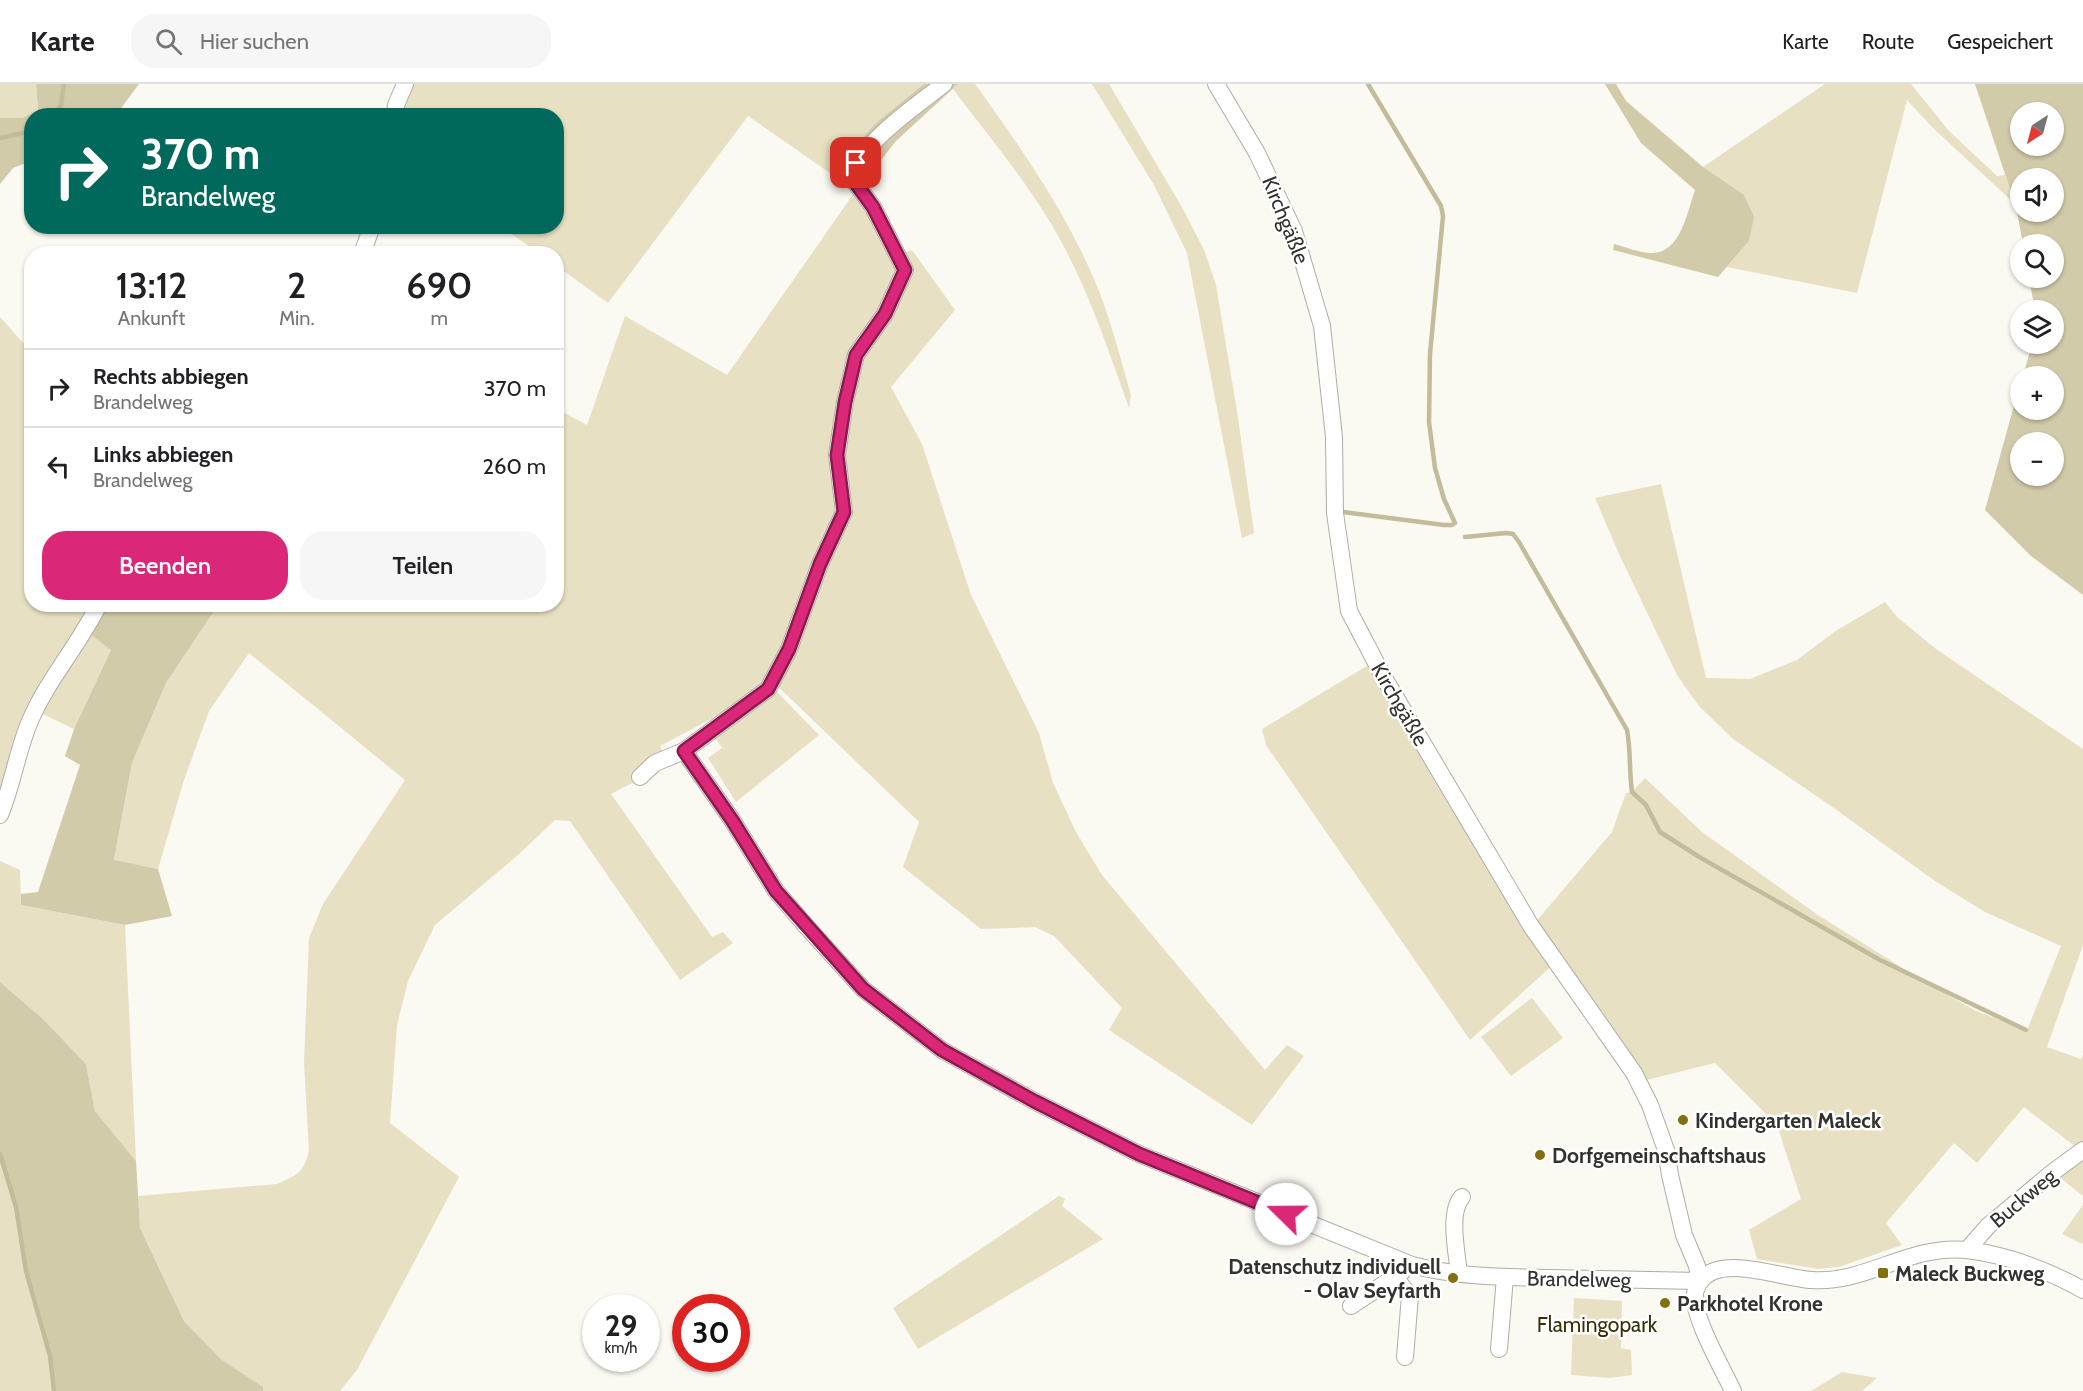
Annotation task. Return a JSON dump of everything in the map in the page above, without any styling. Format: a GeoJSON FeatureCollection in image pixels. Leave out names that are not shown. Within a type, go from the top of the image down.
{"type":"FeatureCollection","features":[{"type":"Feature","properties":{"kind":"street"},"geometry":{"type":"LineString","coordinates":[[396,108],[405,84]]}},
{"type":"Feature","properties":{"kind":"street"},"geometry":{"type":"LineString","coordinates":[[640,777],[655,763],[684,751],[768,689],[789,649],[820,564],[844,512],[837,455],[845,402],[856,355],[885,314],[905,270],[873,207],[852,174],[856,163],[892,124],[944,84]]}},
{"type":"Feature","properties":{"kind":"street","name":"Kirchgäßle"},"geometry":{"type":"LineString","coordinates":[[1216,84],[1257,153],[1294,231],[1322,326],[1334,437],[1335,513],[1349,611],[1383,676],[1531,926],[1634,1073],[1650,1105],[1666,1150],[1684,1235],[1697,1266],[1700,1281]]}},
{"type":"Feature","properties":{"kind":"street"},"geometry":{"type":"LineString","coordinates":[[0,814],[29,722],[52,679],[86,630],[95,612]]}},
{"type":"Feature","properties":{"kind":"street","name":"Brandelweg"},"geometry":{"type":"LineString","coordinates":[[684,751],[732,820],[776,891],[863,989],[942,1050],[1034,1101],[1139,1154],[1413,1265],[1459,1274],[1505,1277],[1700,1281]]}},
{"type":"Feature","properties":{"kind":"street","name":"Buckweg"},"geometry":{"type":"LineString","coordinates":[[1967,1250],[1988,1226],[2083,1150]]}},
{"type":"Feature","properties":{"kind":"street"},"geometry":{"type":"LineString","coordinates":[[1459,1274],[1455,1212],[1457,1202],[1462,1197]]}},
{"type":"Feature","properties":{"kind":"street"},"geometry":{"type":"LineString","coordinates":[[1733,1391],[1704,1332],[1695,1294],[1700,1281],[1707,1274],[1726,1267],[1813,1280],[1836,1279],[1859,1274],[1923,1252],[1967,1250],[2024,1264],[2058,1277],[2083,1290]]}},
{"type":"Feature","properties":{"kind":"street"},"geometry":{"type":"LineString","coordinates":[[1351,1306],[1413,1265]]}},
{"type":"Feature","properties":{"kind":"street"},"geometry":{"type":"LineString","coordinates":[[1395,1277],[1410,1296],[1405,1357]]}},
{"type":"Feature","properties":{"kind":"street"},"geometry":{"type":"LineString","coordinates":[[1499,1349],[1505,1277]]}},
{"type":"Feature","properties":{"kind":"green space"},"geometry":{"type":"Polygon","coordinates":[[[0,84],[36,84],[38,108],[24,108],[22,118],[0,118],[0,84]]]}},
{"type":"Feature","properties":{"kind":"green space"},"geometry":{"type":"Polygon","coordinates":[[[401,84],[924,84],[877,122],[830,173],[748,116],[608,303],[564,271],[564,246],[529,246],[511,234],[564,234],[564,108],[393,108],[401,84]]]}},
{"type":"Feature","properties":{"kind":"green space"},"geometry":{"type":"Polygon","coordinates":[[[958,84],[975,84],[1027,158],[1074,236],[1108,316],[1131,395],[1129,408],[1095,315],[1065,248],[1030,191],[953,89],[958,84]]]}},
{"type":"Feature","properties":{"kind":"green space"},"geometry":{"type":"Polygon","coordinates":[[[1092,84],[1109,84],[1183,209],[1204,250],[1216,285],[1254,533],[1242,538],[1187,253],[1154,185],[1092,84]]]}},
{"type":"Feature","properties":{"kind":"green space"},"geometry":{"type":"Polygon","coordinates":[[[1825,84],[1911,84],[1949,131],[1997,176],[2005,175],[2010,190],[2010,199],[1932,127],[1907,100],[1857,293],[1727,267],[1749,241],[1703,167],[1825,84]]]}},
{"type":"Feature","properties":{"kind":"green space"},"geometry":{"type":"Polygon","coordinates":[[[861,183],[901,254],[912,250],[955,310],[891,387],[922,444],[971,595],[1039,733],[1053,783],[1076,832],[1102,875],[1265,1070],[1287,1045],[1304,1056],[1252,1125],[1109,1030],[1122,1008],[1054,936],[1035,927],[981,929],[903,867],[919,822],[767,676],[756,691],[716,722],[711,719],[660,746],[668,764],[611,794],[712,937],[723,932],[733,943],[680,980],[570,821],[555,820],[518,855],[435,925],[408,981],[397,1025],[390,1123],[459,1177],[357,1370],[340,1391],[263,1391],[262,1387],[222,1360],[184,1321],[140,1228],[138,1196],[277,1184],[294,1176],[302,1169],[309,1151],[304,1062],[309,938],[323,904],[405,780],[249,653],[209,711],[184,780],[158,869],[114,861],[132,763],[166,683],[213,612],[564,612],[564,413],[587,425],[625,316],[727,375],[861,183]]]}},
{"type":"Feature","properties":{"kind":"green space"},"geometry":{"type":"Polygon","coordinates":[[[0,317],[24,344],[24,612],[105,612],[111,650],[74,729],[30,708],[0,797],[0,317]]]}},
{"type":"Feature","properties":{"kind":"green space"},"geometry":{"type":"Polygon","coordinates":[[[1661,484],[1706,678],[1750,679],[1797,660],[1834,632],[1885,602],[1897,617],[1936,649],[2083,749],[2083,945],[2047,1047],[2081,1059],[2083,1055],[2083,1196],[2053,1172],[2081,1151],[2024,1107],[1977,1163],[1954,1143],[1886,1223],[1902,1245],[1839,1267],[1818,1269],[1757,1259],[1749,1230],[1801,1199],[1777,1125],[1715,1063],[1643,1081],[1557,961],[1470,1040],[1266,745],[1262,729],[1375,661],[1534,924],[1612,832],[1626,793],[1632,792],[1645,778],[1702,832],[1818,915],[1928,984],[1976,1011],[2027,1030],[2061,946],[1985,912],[1935,881],[1733,739],[1699,706],[1677,675],[1595,498],[1661,484]]]}},
{"type":"Feature","properties":{"kind":"green space"},"geometry":{"type":"Polygon","coordinates":[[[774,689],[819,735],[736,802],[708,758],[722,748],[716,739],[718,736],[774,689]]]}},
{"type":"Feature","properties":{"kind":"green space"},"geometry":{"type":"Polygon","coordinates":[[[0,861],[20,870],[21,905],[125,925],[136,1161],[95,1111],[86,1064],[43,1019],[0,982],[0,861]]]}},
{"type":"Feature","properties":{"kind":"green space"},"geometry":{"type":"Polygon","coordinates":[[[1532,998],[1563,1038],[1511,1076],[1481,1037],[1532,998]]]}},
{"type":"Feature","properties":{"kind":"green space"},"geometry":{"type":"Polygon","coordinates":[[[0,1154],[16,1207],[26,1271],[50,1356],[54,1391],[0,1391],[0,1154]]]}},
{"type":"Feature","properties":{"kind":"green space"},"geometry":{"type":"Polygon","coordinates":[[[1059,1196],[1065,1199],[1062,1206],[1103,1239],[918,1349],[893,1308],[1059,1196]]]}},
{"type":"Feature","properties":{"kind":"green space"},"geometry":{"type":"Polygon","coordinates":[[[2083,1205],[2083,1242],[2082,1244],[2062,1234],[2083,1205]]]}},
{"type":"Feature","properties":{"kind":"green space","name":"Flamingopark"},"geometry":{"type":"Polygon","coordinates":[[[1574,1298],[1622,1301],[1621,1348],[1631,1350],[1632,1375],[1610,1378],[1571,1375],[1574,1298]]]}},
{"type":"Feature","properties":{"kind":"green space"},"geometry":{"type":"Polygon","coordinates":[[[1842,1372],[1877,1378],[1862,1391],[1811,1391],[1842,1372]]]}},
{"type":"Feature","properties":{"kind":"shaded area"},"geometry":{"type":"Polygon","coordinates":[[[36,84],[139,84],[121,108],[38,108],[36,84]]]}},
{"type":"Feature","properties":{"kind":"shaded area"},"geometry":{"type":"Polygon","coordinates":[[[924,84],[958,84],[896,141],[854,194],[830,173],[877,122],[924,84]]]}},
{"type":"Feature","properties":{"kind":"shaded area"},"geometry":{"type":"Polygon","coordinates":[[[1605,84],[1616,84],[1626,101],[1703,167],[1744,195],[1754,217],[1749,241],[1718,277],[1613,250],[1614,244],[1652,253],[1670,246],[1686,220],[1695,190],[1641,143],[1605,84]]]}},
{"type":"Feature","properties":{"kind":"shaded area"},"geometry":{"type":"Polygon","coordinates":[[[1975,84],[2083,84],[2083,595],[2031,556],[1985,510],[2010,420],[2064,420],[2064,366],[2026,366],[2029,354],[2064,354],[2064,300],[2033,300],[2031,288],[2064,288],[2064,234],[2021,234],[2019,222],[2064,222],[2064,168],[2010,168],[2010,189],[1975,84]]]}},
{"type":"Feature","properties":{"kind":"shaded area"},"geometry":{"type":"Polygon","coordinates":[[[24,117],[24,164],[13,168],[0,184],[0,118],[24,117]]]}},
{"type":"Feature","properties":{"kind":"shaded area"},"geometry":{"type":"Polygon","coordinates":[[[101,612],[213,612],[166,683],[132,763],[114,860],[158,869],[172,916],[125,925],[21,905],[21,894],[38,892],[80,765],[65,756],[74,729],[111,650],[90,634],[101,612]]]}},
{"type":"Feature","properties":{"kind":"shaded area"},"geometry":{"type":"Polygon","coordinates":[[[0,982],[43,1019],[86,1064],[95,1111],[136,1161],[140,1228],[184,1321],[222,1360],[263,1387],[263,1391],[54,1391],[50,1356],[26,1271],[16,1207],[0,1154],[0,982]]]}},
{"type":"Feature","properties":{"kind":"waterway"},"geometry":{"type":"LineString","coordinates":[[59,108],[64,84]]}},
{"type":"Feature","properties":{"kind":"waterway"},"geometry":{"type":"LineString","coordinates":[[1343,512],[1444,525],[1455,523],[1444,499],[1435,468],[1429,422],[1430,354],[1443,216],[1441,206],[1368,84]]}},
{"type":"Feature","properties":{"kind":"waterway"},"geometry":{"type":"LineString","coordinates":[[0,138],[24,133]]}},
{"type":"Feature","properties":{"kind":"waterway"},"geometry":{"type":"LineString","coordinates":[[1465,537],[1506,533],[1513,534],[1519,542],[1627,730],[1632,792],[1646,805],[1660,832],[1701,858],[1880,960],[2026,1030]]}},
{"type":"Feature","properties":{"kind":"waterway"},"geometry":{"type":"LineString","coordinates":[[0,1154],[16,1207],[26,1271],[50,1356],[54,1391]]}},
{"type":"Feature","properties":{"kind":"place","name":"Kindergarten Maleck"},"geometry":{"type":"Point","coordinates":[1683,1120]}},
{"type":"Feature","properties":{"kind":"place","name":"Dorfgemeinschaftshaus"},"geometry":{"type":"Point","coordinates":[1540,1155]}},
{"type":"Feature","properties":{"kind":"place","name":"Maleck Buckweg"},"geometry":{"type":"Point","coordinates":[1883,1273]}},
{"type":"Feature","properties":{"kind":"place","name":"Datenschutz individuell - Olav Seyfarth"},"geometry":{"type":"Point","coordinates":[1453,1278]}},
{"type":"Feature","properties":{"kind":"place","name":"Parkhotel Krone"},"geometry":{"type":"Point","coordinates":[1665,1303]}},
{"type":"Feature","properties":{"kind":"route"},"geometry":{"type":"LineString","coordinates":[[856,163],[852,174],[857,185],[873,207],[905,270],[885,314],[856,355],[845,402],[837,455],[844,512],[820,564],[789,649],[768,689],[684,751],[732,820],[776,891],[806,926],[863,989],[942,1050],[1034,1101],[1139,1154],[1286,1214]]}}]}
